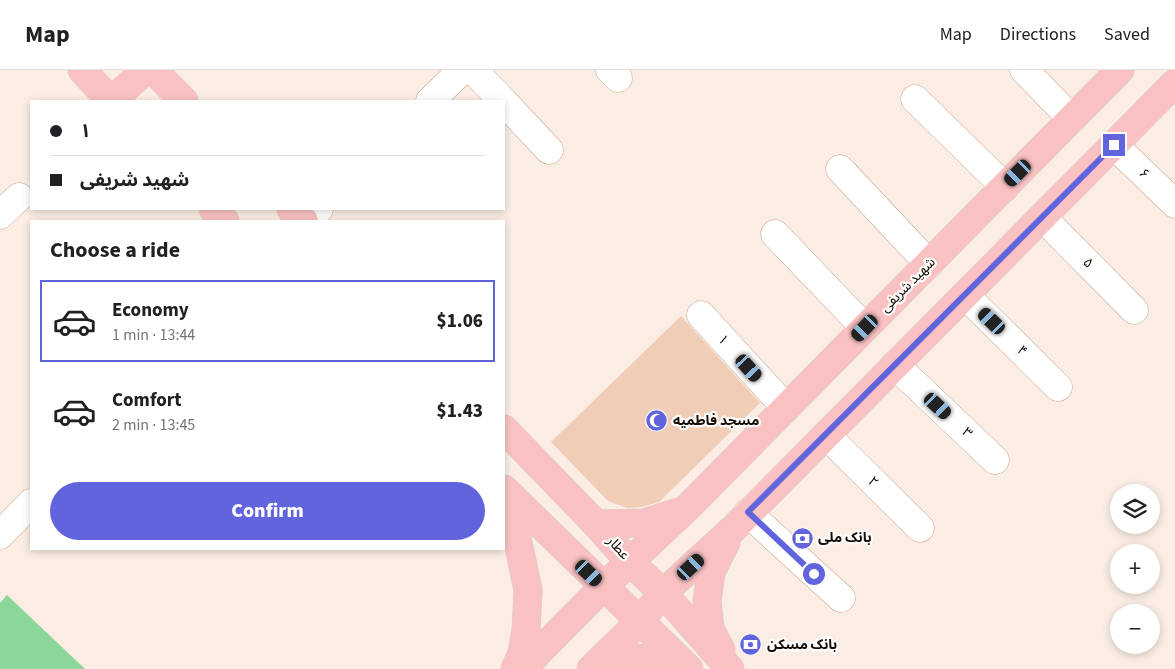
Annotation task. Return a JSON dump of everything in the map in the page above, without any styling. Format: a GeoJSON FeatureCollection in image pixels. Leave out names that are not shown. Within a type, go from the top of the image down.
{"type":"FeatureCollection","features":[{"type":"Feature","properties":{"kind":"main road"},"geometry":{"type":"LineString","coordinates":[[82,70],[110,100]]}},
{"type":"Feature","properties":{"kind":"main road"},"geometry":{"type":"LineString","coordinates":[[112,100],[146,70]]}},
{"type":"Feature","properties":{"kind":"main road"},"geometry":{"type":"LineString","coordinates":[[153,70],[183,100]]}},
{"type":"Feature","properties":{"kind":"main road","name":"شهید شریفی"},"geometry":{"type":"LineString","coordinates":[[522,669],[603,587],[686,509],[1120,70]]}},
{"type":"Feature","properties":{"kind":"main road"},"geometry":{"type":"LineString","coordinates":[[591,669],[640,621],[663,593],[741,520],[1175,83]]}},
{"type":"Feature","properties":{"kind":"main road"},"geometry":{"type":"LineString","coordinates":[[214,210],[224,220]]}},
{"type":"Feature","properties":{"kind":"main road"},"geometry":{"type":"LineString","coordinates":[[292,210],[304,220]]}},
{"type":"Feature","properties":{"kind":"main road","name":"عطار"},"geometry":{"type":"LineString","coordinates":[[505,429],[630,562],[663,593],[730,668]]}},
{"type":"Feature","properties":{"kind":"main road"},"geometry":{"type":"LineString","coordinates":[[505,490],[689,669]]}},
{"type":"Feature","properties":{"kind":"main road"},"geometry":{"type":"LineString","coordinates":[[505,509],[514,523],[528,590],[526,630],[522,653],[515,669]]}},
{"type":"Feature","properties":{"kind":"main road"},"geometry":{"type":"LineString","coordinates":[[596,524],[644,523],[686,509]]}},
{"type":"Feature","properties":{"kind":"main road"},"geometry":{"type":"LineString","coordinates":[[730,668],[710,629],[707,602],[711,572],[741,520]]}},
{"type":"Feature","properties":{"kind":"main road"},"geometry":{"type":"LineString","coordinates":[[599,669],[623,658],[648,659],[668,669]]}},
{"type":"Feature","properties":{"kind":"street"},"geometry":{"type":"LineString","coordinates":[[431,100],[462,70]]}},
{"type":"Feature","properties":{"kind":"street"},"geometry":{"type":"LineString","coordinates":[[473,70],[501,100]]}},
{"type":"Feature","properties":{"kind":"street"},"geometry":{"type":"LineString","coordinates":[[1024,70],[1072,119]]}},
{"type":"Feature","properties":{"kind":"street"},"geometry":{"type":"LineString","coordinates":[[915,99],[1005,186]]}},
{"type":"Feature","properties":{"kind":"street"},"geometry":{"type":"LineString","coordinates":[[505,104],[549,150]]}},
{"type":"Feature","properties":{"kind":"street","name":"۶"},"geometry":{"type":"LineString","coordinates":[[1114,145],[1175,204]]}},
{"type":"Feature","properties":{"kind":"street"},"geometry":{"type":"LineString","coordinates":[[840,169],[929,264]]}},
{"type":"Feature","properties":{"kind":"street"},"geometry":{"type":"LineString","coordinates":[[306,220],[318,210]]}},
{"type":"Feature","properties":{"kind":"street","name":"۵"},"geometry":{"type":"LineString","coordinates":[[1042,217],[1134,310]]}},
{"type":"Feature","properties":{"kind":"street"},"geometry":{"type":"LineString","coordinates":[[775,234],[865,328]]}},
{"type":"Feature","properties":{"kind":"street","name":"۴"},"geometry":{"type":"LineString","coordinates":[[965,294],[1058,387]]}},
{"type":"Feature","properties":{"kind":"street","name":"۱"},"geometry":{"type":"LineString","coordinates":[[701,315],[786,408]]}},
{"type":"Feature","properties":{"kind":"street","name":"۳"},"geometry":{"type":"LineString","coordinates":[[895,365],[995,460]]}},
{"type":"Feature","properties":{"kind":"street","name":"۲"},"geometry":{"type":"LineString","coordinates":[[826,435],[920,528]]}},
{"type":"Feature","properties":{"kind":"street"},"geometry":{"type":"LineString","coordinates":[[1,532],[30,504]]}},
{"type":"Feature","properties":{"kind":"street"},"geometry":{"type":"LineString","coordinates":[[741,520],[840,598]]}},
{"type":"Feature","properties":{"kind":"green space"},"geometry":{"type":"Polygon","coordinates":[[[7,595],[85,669],[0,669],[0,603],[7,595]]]}},
{"type":"Feature","properties":{"kind":"building","name":"مسجد فاطمیه"},"geometry":{"type":"Polygon","coordinates":[[[681,316],[760,403],[659,502],[641,507],[627,508],[608,501],[551,442],[681,316]]]}},
{"type":"Feature","properties":{"kind":"place","name":"مسجد فاطمیه"},"geometry":{"type":"Point","coordinates":[657,421]}},
{"type":"Feature","properties":{"kind":"place","name":"بانک ملی"},"geometry":{"type":"Point","coordinates":[802,538]}},
{"type":"Feature","properties":{"kind":"place","name":"بانک مسکن"},"geometry":{"type":"Point","coordinates":[751,645]}},
{"type":"Feature","properties":{"kind":"route"},"geometry":{"type":"LineString","coordinates":[[814,574],[748,512],[1114,145]]}}]}
